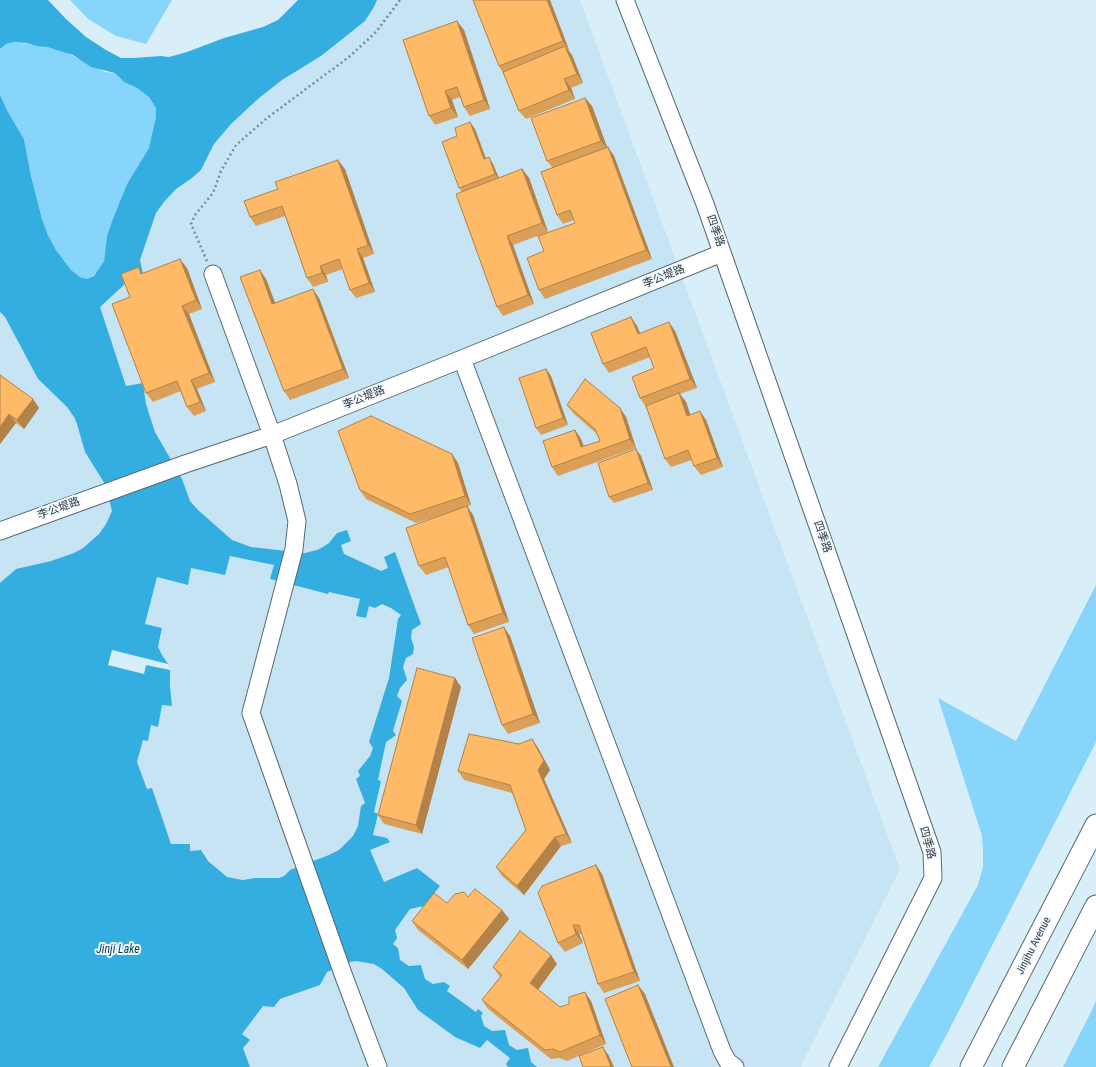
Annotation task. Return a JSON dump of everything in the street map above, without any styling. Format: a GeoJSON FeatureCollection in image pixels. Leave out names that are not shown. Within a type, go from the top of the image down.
{"type":"FeatureCollection","features":[{"type":"Feature","properties":{"kind":"main road","name":"Jinjihu Avenue"},"geometry":{"type":"LineString","coordinates":[[971,1067],[1096,825]]}},
{"type":"Feature","properties":{"kind":"main road"},"geometry":{"type":"LineString","coordinates":[[1013,1067],[1096,906]]}},
{"type":"Feature","properties":{"kind":"street","name":"四季路"},"geometry":{"type":"LineString","coordinates":[[625,0],[705,204],[932,852],[933,878],[838,1067]]}},
{"type":"Feature","properties":{"kind":"street","name":"李公堤路"},"geometry":{"type":"LineString","coordinates":[[0,530],[185,464],[272,435],[722,253]]}},
{"type":"Feature","properties":{"kind":"street"},"geometry":{"type":"LineString","coordinates":[[213,274],[272,435],[288,484],[297,521],[294,549],[251,713],[343,974],[378,1067]]}},
{"type":"Feature","properties":{"kind":"street"},"geometry":{"type":"LineString","coordinates":[[462,359],[722,1051],[728,1062],[735,1067]]}},
{"type":"Feature","properties":{"kind":"path"},"geometry":{"type":"LineString","coordinates":[[213,274],[191,224],[195,215],[213,193],[221,171],[236,145],[267,118],[354,52],[376,32],[400,0]]}},
{"type":"Feature","properties":{"kind":"shaded area"},"geometry":{"type":"Polygon","coordinates":[[[70,0],[172,0],[146,44],[116,36],[88,19],[70,0]]]}},
{"type":"Feature","properties":{"kind":"shaded area"},"geometry":{"type":"Polygon","coordinates":[[[377,0],[580,0],[900,869],[801,1066],[802,1067],[250,1067],[243,1048],[242,1034],[263,1006],[274,1007],[280,999],[320,985],[289,870],[284,876],[274,879],[254,878],[243,880],[227,877],[208,861],[201,850],[190,851],[189,844],[171,845],[152,788],[147,790],[137,762],[143,739],[148,740],[151,725],[158,727],[162,704],[171,706],[170,670],[158,647],[162,629],[145,624],[157,577],[188,585],[191,568],[232,541],[190,501],[155,432],[146,404],[143,383],[126,386],[100,307],[125,284],[140,260],[156,213],[176,189],[201,170],[214,144],[231,124],[259,98],[282,80],[321,56],[365,21],[377,0]]]}},
{"type":"Feature","properties":{"kind":"shaded area"},"geometry":{"type":"Polygon","coordinates":[[[14,42],[47,47],[65,52],[105,72],[115,73],[124,82],[137,88],[149,97],[156,108],[156,117],[149,148],[127,184],[107,236],[104,261],[91,278],[87,279],[80,277],[71,270],[56,250],[48,235],[42,219],[31,176],[24,139],[0,95],[0,49],[6,44],[14,42]]]}},
{"type":"Feature","properties":{"kind":"shaded area"},"geometry":{"type":"Polygon","coordinates":[[[0,312],[5,317],[38,380],[67,407],[74,417],[81,435],[105,484],[112,511],[99,534],[83,548],[74,553],[51,561],[25,567],[0,583],[0,312]]]}},
{"type":"Feature","properties":{"kind":"shaded area"},"geometry":{"type":"Polygon","coordinates":[[[1096,585],[1096,742],[929,1067],[878,1067],[978,885],[983,867],[982,836],[938,698],[1016,741],[1096,585]]]}},
{"type":"Feature","properties":{"kind":"shaded area"},"geometry":{"type":"Polygon","coordinates":[[[1096,1001],[1096,1067],[1063,1067],[1090,1014],[1096,1001]]]}},
{"type":"Feature","properties":{"kind":"water","name":"Jinji Lake"},"geometry":{"type":"Polygon","coordinates":[[[0,0],[48,0],[86,37],[121,58],[133,58],[161,56],[169,57],[224,38],[263,27],[278,20],[298,0],[377,0],[365,21],[321,56],[282,80],[259,98],[231,124],[214,144],[201,170],[176,189],[156,213],[140,260],[143,274],[125,284],[100,307],[126,386],[143,383],[146,404],[155,432],[182,479],[190,501],[232,540],[251,547],[305,553],[323,547],[329,543],[337,533],[347,530],[351,541],[341,545],[344,554],[381,571],[388,568],[384,557],[395,552],[421,624],[412,630],[411,638],[414,647],[413,654],[406,658],[403,667],[407,680],[400,688],[397,696],[402,701],[393,731],[396,735],[386,742],[378,780],[381,781],[374,812],[378,814],[373,835],[387,838],[390,842],[370,850],[384,882],[417,868],[440,886],[424,906],[410,909],[395,930],[397,938],[393,944],[398,948],[400,960],[409,966],[421,965],[425,979],[433,984],[444,982],[450,986],[447,991],[476,1012],[478,1009],[483,1013],[481,1016],[484,1026],[492,1031],[505,1030],[509,1045],[517,1050],[528,1048],[531,1062],[537,1067],[508,1067],[506,1064],[510,1058],[487,1040],[480,1048],[455,1037],[418,1010],[404,988],[382,969],[374,964],[356,961],[327,972],[320,985],[280,999],[274,1007],[263,1006],[242,1034],[250,1040],[243,1048],[250,1067],[0,1067],[0,583],[16,569],[51,561],[74,553],[83,548],[99,534],[112,511],[105,484],[85,452],[74,417],[67,407],[38,379],[5,317],[0,312],[0,95],[24,139],[31,176],[42,219],[48,235],[56,250],[71,270],[80,277],[87,279],[94,276],[104,261],[107,236],[112,221],[127,184],[149,148],[156,117],[156,108],[149,97],[137,88],[124,82],[115,73],[91,67],[73,55],[47,47],[14,42],[6,44],[0,49],[0,0]],[[230,556],[225,575],[191,568],[188,585],[157,577],[145,624],[162,628],[158,647],[168,664],[112,650],[108,665],[144,674],[146,665],[170,670],[172,706],[162,705],[158,727],[151,725],[148,741],[143,740],[137,762],[147,789],[152,788],[171,844],[190,844],[190,851],[201,850],[208,861],[227,877],[243,880],[254,878],[279,878],[284,876],[290,870],[339,850],[353,836],[358,826],[361,806],[365,803],[356,779],[360,776],[358,771],[370,756],[373,748],[369,742],[389,678],[398,619],[401,615],[382,604],[375,608],[369,606],[366,618],[356,616],[360,599],[329,592],[328,594],[270,579],[274,565],[230,556]]]}},
{"type":"Feature","properties":{"kind":"building"},"geometry":{"type":"Polygon","coordinates":[[[473,0],[547,0],[563,41],[499,66],[473,0]]]}},
{"type":"Feature","properties":{"kind":"building"},"geometry":{"type":"Polygon","coordinates":[[[457,21],[484,100],[464,107],[457,87],[445,91],[451,108],[429,116],[403,40],[457,21]]]}},
{"type":"Feature","properties":{"kind":"building"},"geometry":{"type":"Polygon","coordinates":[[[565,46],[577,74],[564,79],[569,90],[519,111],[503,72],[565,46]]]}},
{"type":"Feature","properties":{"kind":"building"},"geometry":{"type":"Polygon","coordinates":[[[585,98],[601,141],[547,161],[531,118],[585,98]]]}},
{"type":"Feature","properties":{"kind":"building"},"geometry":{"type":"Polygon","coordinates":[[[470,122],[484,159],[489,157],[495,174],[459,188],[442,142],[457,136],[455,128],[470,122]]]}},
{"type":"Feature","properties":{"kind":"building"},"geometry":{"type":"Polygon","coordinates":[[[608,147],[646,250],[539,290],[527,258],[544,251],[538,236],[575,223],[570,210],[557,215],[541,172],[608,147]]]}},
{"type":"Feature","properties":{"kind":"building"},"geometry":{"type":"Polygon","coordinates":[[[338,160],[368,245],[357,249],[369,283],[350,290],[339,259],[320,266],[322,273],[307,278],[282,206],[250,217],[244,201],[278,189],[275,182],[338,160]]]}},
{"type":"Feature","properties":{"kind":"building"},"geometry":{"type":"Polygon","coordinates":[[[522,169],[542,223],[507,236],[528,295],[497,307],[456,194],[522,169]]]}},
{"type":"Feature","properties":{"kind":"building"},"geometry":{"type":"Polygon","coordinates":[[[180,259],[196,300],[182,306],[209,373],[191,380],[200,402],[187,407],[177,381],[146,393],[112,304],[130,297],[121,274],[139,267],[141,274],[180,259]]]}},
{"type":"Feature","properties":{"kind":"building"},"geometry":{"type":"Polygon","coordinates":[[[260,270],[272,304],[313,289],[343,369],[284,391],[240,277],[260,270]]]}},
{"type":"Feature","properties":{"kind":"building"},"geometry":{"type":"Polygon","coordinates":[[[631,317],[638,334],[669,322],[690,379],[640,398],[632,377],[654,368],[646,347],[603,364],[591,333],[631,317]]]}},
{"type":"Feature","properties":{"kind":"building"},"geometry":{"type":"Polygon","coordinates":[[[546,369],[563,418],[536,428],[519,378],[546,369]]]}},
{"type":"Feature","properties":{"kind":"building"},"geometry":{"type":"Polygon","coordinates":[[[0,375],[33,399],[17,420],[9,414],[0,427],[0,375]]]}},
{"type":"Feature","properties":{"kind":"building"},"geometry":{"type":"Polygon","coordinates":[[[585,379],[620,408],[630,439],[552,467],[543,441],[575,430],[581,447],[600,441],[595,429],[567,405],[585,379]]]}},
{"type":"Feature","properties":{"kind":"building"},"geometry":{"type":"Polygon","coordinates":[[[679,393],[687,416],[700,411],[717,458],[694,466],[688,450],[665,459],[646,406],[679,393]]]}},
{"type":"Feature","properties":{"kind":"building"},"geometry":{"type":"Polygon","coordinates":[[[371,416],[452,454],[465,496],[410,514],[360,490],[338,431],[371,416]]]}},
{"type":"Feature","properties":{"kind":"building"},"geometry":{"type":"Polygon","coordinates":[[[636,449],[648,483],[609,497],[598,463],[636,449]]]}},
{"type":"Feature","properties":{"kind":"building"},"geometry":{"type":"Polygon","coordinates":[[[467,506],[503,613],[468,625],[445,557],[419,566],[406,528],[467,506]]]}},
{"type":"Feature","properties":{"kind":"building"},"geometry":{"type":"Polygon","coordinates":[[[504,627],[533,714],[502,725],[472,638],[504,627]]]}},
{"type":"Feature","properties":{"kind":"building"},"geometry":{"type":"Polygon","coordinates":[[[417,668],[455,678],[416,825],[378,815],[417,668]]]}},
{"type":"Feature","properties":{"kind":"building"},"geometry":{"type":"Polygon","coordinates":[[[469,734],[519,744],[532,739],[544,761],[538,770],[566,834],[555,837],[517,886],[496,867],[526,830],[510,785],[458,771],[469,734]]]}},
{"type":"Feature","properties":{"kind":"building"},"geometry":{"type":"Polygon","coordinates":[[[596,865],[634,972],[598,984],[579,925],[573,925],[576,934],[558,943],[538,893],[542,886],[596,865]]]}},
{"type":"Feature","properties":{"kind":"building"},"geometry":{"type":"Polygon","coordinates":[[[475,889],[502,910],[462,960],[412,921],[434,893],[447,903],[455,894],[464,892],[468,897],[475,889]]]}},
{"type":"Feature","properties":{"kind":"building"},"geometry":{"type":"Polygon","coordinates":[[[520,931],[551,955],[530,983],[560,1007],[569,1004],[569,997],[585,992],[600,1035],[560,1052],[553,1049],[545,1050],[482,1000],[502,975],[493,967],[520,931]]]}},
{"type":"Feature","properties":{"kind":"building"},"geometry":{"type":"Polygon","coordinates":[[[638,985],[671,1067],[632,1067],[605,999],[638,985]]]}},
{"type":"Feature","properties":{"kind":"building"},"geometry":{"type":"Polygon","coordinates":[[[603,1047],[611,1067],[583,1067],[579,1056],[603,1047]]]}}]}
